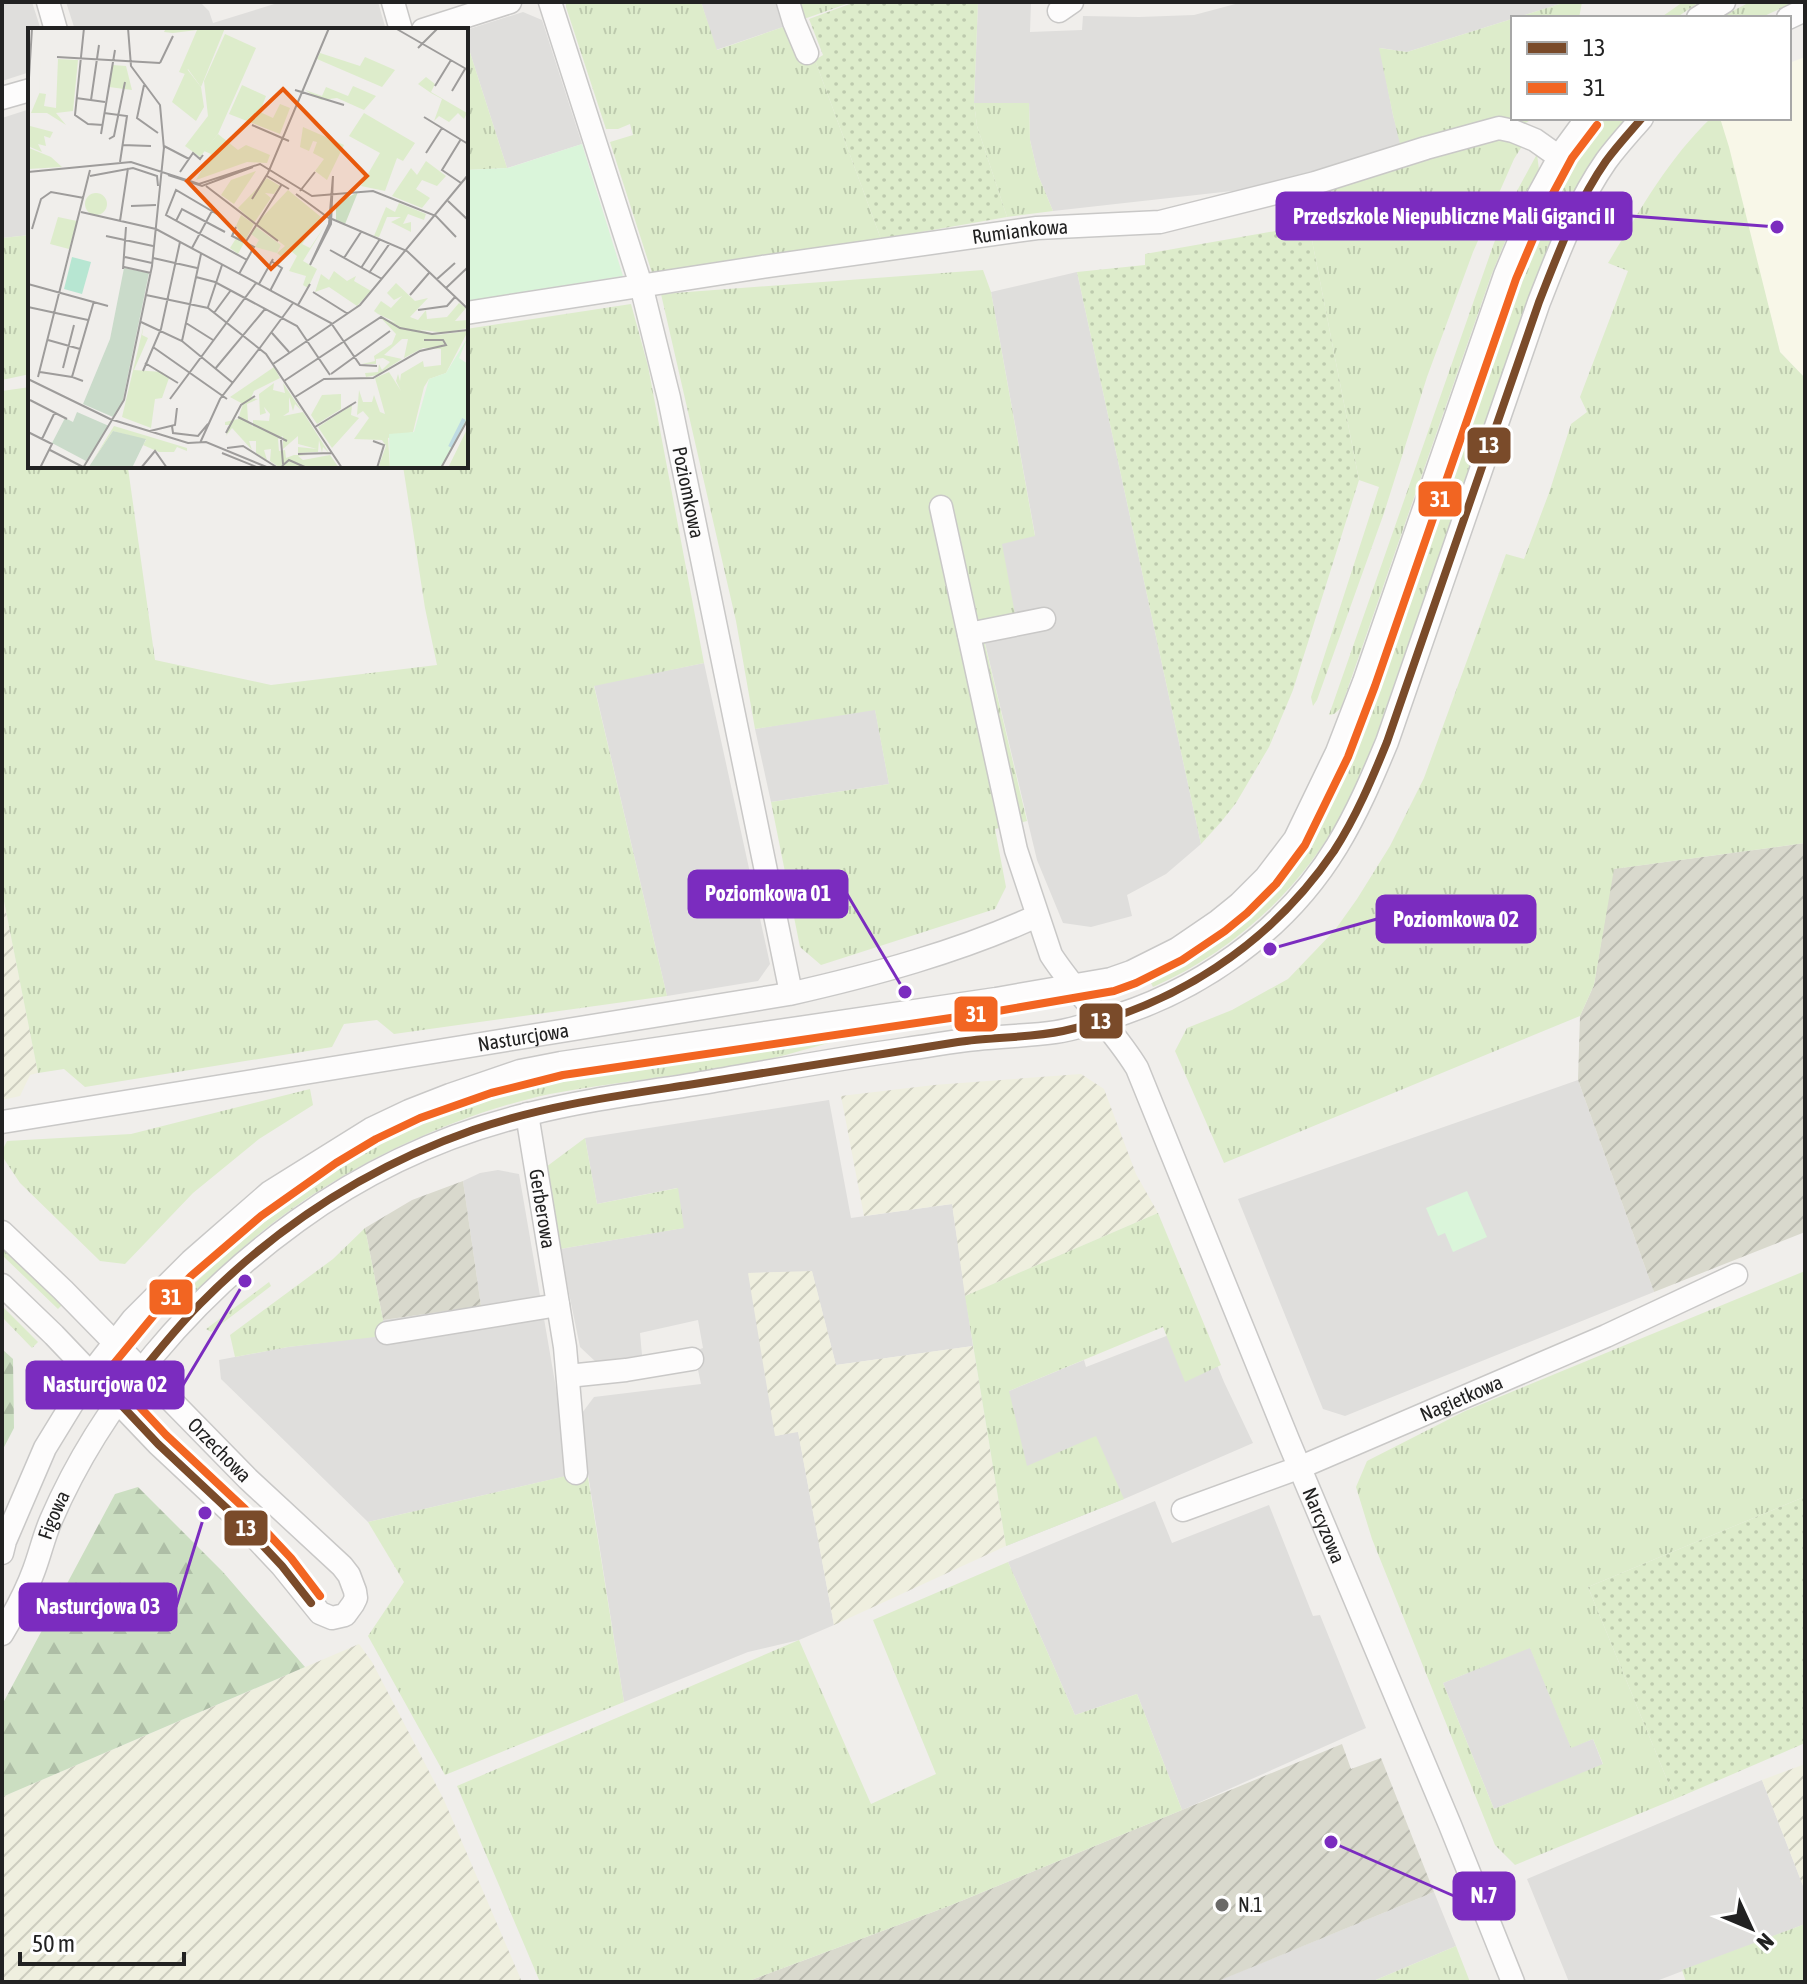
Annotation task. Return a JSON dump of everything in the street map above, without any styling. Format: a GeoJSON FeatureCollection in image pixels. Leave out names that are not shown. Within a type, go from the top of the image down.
{"type":"FeatureCollection","features":[{"type":"Feature","properties":{"kind":"street"},"geometry":{"type":"LineString","coordinates":[[48,2],[55,28]]}},
{"type":"Feature","properties":{"kind":"street"},"geometry":{"type":"LineString","coordinates":[[393,2],[400,28]]}},
{"type":"Feature","properties":{"kind":"street"},"geometry":{"type":"LineString","coordinates":[[429,28],[510,2]]}},
{"type":"Feature","properties":{"kind":"street","name":"Poziomkowa"},"geometry":{"type":"LineString","coordinates":[[550,2],[641,285],[669,398],[791,993]]}},
{"type":"Feature","properties":{"kind":"street"},"geometry":{"type":"LineString","coordinates":[[788,2],[807,53]]}},
{"type":"Feature","properties":{"kind":"street"},"geometry":{"type":"LineString","coordinates":[[1701,16],[1724,2]]}},
{"type":"Feature","properties":{"kind":"street"},"geometry":{"type":"LineString","coordinates":[[2,98],[28,91]]}},
{"type":"Feature","properties":{"kind":"street","name":"Figowa"},"geometry":{"type":"LineString","coordinates":[[2,1553],[45,1448],[91,1373],[133,1319],[191,1261],[270,1192],[371,1129],[450,1095],[520,1071],[1111,979],[1177,949],[1239,904],[1266,877],[1295,839],[1337,752],[1505,275],[1539,194],[1559,157],[1586,120]]}},
{"type":"Feature","properties":{"kind":"street","name":"Figowa"},"geometry":{"type":"LineString","coordinates":[[2,1634],[32,1576],[50,1522],[89,1445],[117,1402],[203,1300],[299,1219],[351,1185],[411,1155],[474,1130],[590,1100],[870,1054],[977,1039],[1060,1032],[1116,1017],[1160,1000],[1235,956],[1275,922],[1303,892],[1335,849],[1366,793],[1387,742],[1539,302],[1564,239],[1605,162],[1640,120]]}},
{"type":"Feature","properties":{"kind":"street","name":"Rumiankowa"},"geometry":{"type":"LineString","coordinates":[[468,313],[1037,228],[1160,222],[1315,183],[1499,128],[1535,140],[1559,157]]}},
{"type":"Feature","properties":{"kind":"street","name":"Narcyzowa"},"geometry":{"type":"LineString","coordinates":[[941,507],[1016,850],[1051,955],[1115,1035],[1137,1068],[1513,1982]]}},
{"type":"Feature","properties":{"kind":"street"},"geometry":{"type":"LineString","coordinates":[[969,634],[1044,619]]}},
{"type":"Feature","properties":{"kind":"street","name":"Nasturcjowa"},"geometry":{"type":"LineString","coordinates":[[2,1122],[791,993],[945,952],[1037,916]]}},
{"type":"Feature","properties":{"kind":"street","name":"Gerberowa"},"geometry":{"type":"LineString","coordinates":[[527,1114],[568,1376],[576,1473]]}},
{"type":"Feature","properties":{"kind":"street","name":"Orzechowa"},"geometry":{"type":"LineString","coordinates":[[2,1232],[248,1479],[342,1566],[349,1575],[356,1598],[345,1615],[336,1618],[320,1613],[236,1517],[158,1444],[2,1285]]}},
{"type":"Feature","properties":{"kind":"street","name":"Nagietkowa"},"geometry":{"type":"LineString","coordinates":[[1183,1510],[1301,1467],[1606,1336],[1736,1275]]}},
{"type":"Feature","properties":{"kind":"street"},"geometry":{"type":"LineString","coordinates":[[387,1333],[558,1305]]}},
{"type":"Feature","properties":{"kind":"street"},"geometry":{"type":"LineString","coordinates":[[568,1376],[692,1359]]}},
{"type":"Feature","properties":{"kind":"shaded area"},"geometry":{"type":"Polygon","coordinates":[[[2,2],[32,2],[40,28],[28,28],[28,73],[2,81],[2,2]]]}},
{"type":"Feature","properties":{"kind":"shaded area"},"geometry":{"type":"Polygon","coordinates":[[[66,2],[204,2],[202,4],[209,11],[213,23],[281,2],[378,2],[385,28],[74,28],[66,2]]]}},
{"type":"Feature","properties":{"kind":"shaded area"},"geometry":{"type":"Polygon","coordinates":[[[701,2],[778,2],[786,26],[716,50],[701,2]]]}},
{"type":"Feature","properties":{"kind":"shaded area"},"geometry":{"type":"Polygon","coordinates":[[[978,2],[1031,2],[1030,32],[1082,30],[1083,16],[1194,15],[1243,2],[1566,2],[1521,16],[1511,16],[1511,19],[1407,52],[1380,48],[1401,144],[1313,171],[1307,177],[1250,189],[1053,211],[1038,175],[1030,140],[1029,103],[974,103],[978,2]]]}},
{"type":"Feature","properties":{"kind":"shaded area"},"geometry":{"type":"Polygon","coordinates":[[[523,12],[542,20],[582,144],[507,168],[468,46],[468,29],[523,12]]]}},
{"type":"Feature","properties":{"kind":"shaded area"},"geometry":{"type":"Polygon","coordinates":[[[1805,57],[1805,378],[1780,352],[1721,120],[1791,120],[1791,62],[1805,57]]]}},
{"type":"Feature","properties":{"kind":"shaded area"},"geometry":{"type":"Polygon","coordinates":[[[28,110],[28,235],[2,238],[2,118],[28,110]]]}},
{"type":"Feature","properties":{"kind":"shaded area"},"geometry":{"type":"Polygon","coordinates":[[[1077,272],[1201,844],[1166,874],[1127,895],[1132,916],[1091,927],[1063,923],[1037,860],[980,622],[1002,543],[1035,535],[991,292],[1077,272]]]}},
{"type":"Feature","properties":{"kind":"shaded area"},"geometry":{"type":"Polygon","coordinates":[[[704,663],[770,964],[758,981],[667,996],[594,685],[704,663]]]}},
{"type":"Feature","properties":{"kind":"shaded area"},"geometry":{"type":"Polygon","coordinates":[[[875,709],[889,784],[771,802],[755,729],[875,709]]]}},
{"type":"Feature","properties":{"kind":"shaded area"},"geometry":{"type":"Polygon","coordinates":[[[1805,843],[1805,1232],[1654,1292],[1578,1080],[1580,1016],[1594,985],[1613,869],[1805,843]]]}},
{"type":"Feature","properties":{"kind":"shaded area"},"geometry":{"type":"Polygon","coordinates":[[[1578,1080],[1654,1292],[1345,1416],[1323,1409],[1238,1199],[1578,1080]]]}},
{"type":"Feature","properties":{"kind":"shaded area"},"geometry":{"type":"Polygon","coordinates":[[[829,1100],[851,1218],[952,1204],[973,1346],[836,1365],[812,1272],[749,1273],[776,1436],[798,1431],[834,1625],[799,1640],[748,1652],[624,1702],[579,1417],[594,1397],[701,1384],[694,1351],[703,1348],[698,1320],[640,1333],[642,1355],[597,1363],[580,1347],[560,1249],[683,1228],[677,1188],[597,1204],[585,1138],[829,1100]]]}},
{"type":"Feature","properties":{"kind":"shaded area"},"geometry":{"type":"Polygon","coordinates":[[[498,1170],[519,1174],[571,1475],[368,1522],[221,1379],[219,1360],[288,1347],[384,1335],[383,1320],[481,1306],[463,1181],[480,1173],[498,1170]]]}},
{"type":"Feature","properties":{"kind":"shaded area"},"geometry":{"type":"Polygon","coordinates":[[[463,1181],[481,1306],[383,1320],[365,1228],[412,1200],[463,1181]]]}},
{"type":"Feature","properties":{"kind":"shaded area"},"geometry":{"type":"Polygon","coordinates":[[[1200,1323],[1253,1443],[1006,1546],[1009,1391],[1084,1360],[1086,1367],[1200,1323]]]}},
{"type":"Feature","properties":{"kind":"shaded area"},"geometry":{"type":"Polygon","coordinates":[[[1155,1501],[1172,1543],[1269,1505],[1313,1616],[1320,1615],[1366,1728],[1182,1810],[1137,1694],[1075,1715],[1008,1562],[1155,1501]]]}},
{"type":"Feature","properties":{"kind":"shaded area"},"geometry":{"type":"Polygon","coordinates":[[[1530,1647],[1571,1747],[1593,1739],[1603,1765],[1494,1809],[1443,1683],[1530,1647]]]}},
{"type":"Feature","properties":{"kind":"shaded area"},"geometry":{"type":"Polygon","coordinates":[[[1342,1744],[1351,1769],[1381,1758],[1434,1892],[1216,1982],[746,1982],[949,1906],[1342,1744]]]}},
{"type":"Feature","properties":{"kind":"shaded area"},"geometry":{"type":"Polygon","coordinates":[[[1762,1780],[1805,1891],[1805,1924],[1654,1982],[1569,1982],[1527,1879],[1762,1780]]]}},
{"type":"Feature","properties":{"kind":"shaded area"},"geometry":{"type":"Polygon","coordinates":[[[1434,1892],[1456,1946],[1371,1982],[1220,1980],[1434,1892]]]}},
{"type":"Feature","properties":{"kind":"green space"},"geometry":{"type":"Polygon","coordinates":[[[566,2],[701,2],[717,50],[786,26],[800,63],[815,60],[881,239],[652,273],[610,142],[633,135],[630,124],[618,129],[606,129],[566,2]]]}},
{"type":"Feature","properties":{"kind":"green space"},"geometry":{"type":"Polygon","coordinates":[[[798,2],[852,2],[804,19],[798,2]]]}},
{"type":"Feature","properties":{"kind":"green space"},"geometry":{"type":"Polygon","coordinates":[[[855,2],[978,2],[974,103],[977,126],[1007,217],[881,239],[815,60],[823,55],[809,19],[855,2]]]}},
{"type":"Feature","properties":{"kind":"green space"},"geometry":{"type":"Polygon","coordinates":[[[1566,2],[1582,2],[1579,16],[1521,16],[1566,2]]]}},
{"type":"Feature","properties":{"kind":"green space"},"geometry":{"type":"Polygon","coordinates":[[[1683,2],[1699,2],[1679,16],[1663,16],[1683,2]]]}},
{"type":"Feature","properties":{"kind":"green space"},"geometry":{"type":"Polygon","coordinates":[[[1750,2],[1795,2],[1764,16],[1723,16],[1750,2]]]}},
{"type":"Feature","properties":{"kind":"green space"},"geometry":{"type":"Polygon","coordinates":[[[1511,20],[1511,120],[1531,120],[1502,137],[1524,143],[1473,252],[1427,377],[1384,513],[1313,706],[1311,697],[1379,487],[1359,480],[1309,225],[1313,171],[1400,144],[1379,48],[1407,52],[1511,20]]]}},
{"type":"Feature","properties":{"kind":"green space"},"geometry":{"type":"Polygon","coordinates":[[[468,46],[507,168],[468,170],[468,46]]]}},
{"type":"Feature","properties":{"kind":"green space"},"geometry":{"type":"Polygon","coordinates":[[[974,103],[1029,103],[1030,140],[1038,175],[1053,211],[1007,217],[977,126],[974,103]]]}},
{"type":"Feature","properties":{"kind":"green space"},"geometry":{"type":"Polygon","coordinates":[[[1600,120],[1628,120],[1573,196],[1557,226],[1530,294],[1372,748],[1348,802],[1308,866],[1263,915],[1211,955],[1153,987],[1150,981],[1208,949],[1260,909],[1297,865],[1342,771],[1373,692],[1532,236],[1559,179],[1600,120]]]}},
{"type":"Feature","properties":{"kind":"green space"},"geometry":{"type":"Polygon","coordinates":[[[1709,120],[1721,120],[1780,352],[1805,378],[1805,843],[1614,869],[1594,985],[1580,1016],[1224,1163],[1175,1051],[1187,1028],[1232,1010],[1288,979],[1335,930],[1390,846],[1424,778],[1506,554],[1524,559],[1571,424],[1587,412],[1580,397],[1628,271],[1608,263],[1667,169],[1709,120]]]}},
{"type":"Feature","properties":{"kind":"green space"},"geometry":{"type":"Polygon","coordinates":[[[582,144],[623,276],[468,301],[468,170],[508,168],[582,144]]]}},
{"type":"Feature","properties":{"kind":"green space"},"geometry":{"type":"Polygon","coordinates":[[[1537,154],[1539,170],[1524,195],[1491,276],[1341,708],[1329,715],[1494,243],[1537,154]]]}},
{"type":"Feature","properties":{"kind":"green space"},"geometry":{"type":"Polygon","coordinates":[[[1309,225],[1359,480],[1293,690],[1269,747],[1236,803],[1201,844],[1077,272],[1145,265],[1145,254],[1309,225]]]}},
{"type":"Feature","properties":{"kind":"green space"},"geometry":{"type":"Polygon","coordinates":[[[28,235],[28,374],[2,380],[2,238],[28,235]]]}},
{"type":"Feature","properties":{"kind":"green space"},"geometry":{"type":"Polygon","coordinates":[[[983,270],[991,292],[1035,536],[1002,544],[1015,614],[980,623],[1027,821],[995,829],[1006,887],[995,909],[821,965],[800,947],[771,802],[889,784],[875,710],[755,729],[736,621],[661,294],[983,270]]]}},
{"type":"Feature","properties":{"kind":"green space"},"geometry":{"type":"Polygon","coordinates":[[[631,304],[648,366],[704,663],[594,686],[667,996],[394,1034],[377,1020],[344,1024],[332,1047],[85,1087],[64,1069],[38,1073],[2,891],[2,391],[28,387],[28,468],[128,468],[155,660],[271,685],[437,665],[403,468],[468,468],[468,329],[631,304]]]}},
{"type":"Feature","properties":{"kind":"green space"},"geometry":{"type":"Polygon","coordinates":[[[2,891],[38,1073],[30,1075],[20,1096],[2,1100],[2,891]]]}},
{"type":"Feature","properties":{"kind":"green space"},"geometry":{"type":"Polygon","coordinates":[[[1005,1008],[1005,1014],[868,1034],[742,1065],[550,1094],[450,1124],[386,1153],[296,1206],[232,1258],[174,1316],[169,1311],[246,1236],[377,1137],[479,1095],[538,1078],[1005,1008]]]}},
{"type":"Feature","properties":{"kind":"green space"},"geometry":{"type":"Polygon","coordinates":[[[1081,1074],[1104,1089],[1136,1174],[1158,1213],[965,1296],[952,1204],[864,1216],[841,1096],[934,1085],[1081,1074]]]}},
{"type":"Feature","properties":{"kind":"green space"},"geometry":{"type":"Polygon","coordinates":[[[310,1089],[313,1105],[259,1139],[193,1193],[125,1264],[100,1261],[20,1183],[2,1156],[7,1141],[131,1134],[310,1089]]]}},
{"type":"Feature","properties":{"kind":"green space"},"geometry":{"type":"Polygon","coordinates":[[[585,1138],[597,1204],[678,1188],[684,1228],[560,1249],[546,1167],[585,1138]]]}},
{"type":"Feature","properties":{"kind":"green space"},"geometry":{"type":"Polygon","coordinates":[[[1467,1191],[1487,1237],[1453,1252],[1445,1233],[1438,1236],[1426,1208],[1467,1191]]]}},
{"type":"Feature","properties":{"kind":"green space"},"geometry":{"type":"Polygon","coordinates":[[[1158,1213],[1221,1365],[1185,1382],[1163,1327],[1009,1391],[1027,1466],[1096,1436],[1124,1499],[1006,1546],[965,1296],[1158,1213]]]}},
{"type":"Feature","properties":{"kind":"green space"},"geometry":{"type":"Polygon","coordinates":[[[365,1228],[384,1336],[288,1347],[235,1357],[230,1335],[333,1259],[365,1228]]]}},
{"type":"Feature","properties":{"kind":"green space"},"geometry":{"type":"Polygon","coordinates":[[[2,1245],[62,1305],[58,1309],[2,1255],[2,1245]]]}},
{"type":"Feature","properties":{"kind":"green space"},"geometry":{"type":"Polygon","coordinates":[[[812,1271],[836,1365],[973,1346],[1006,1546],[834,1625],[798,1432],[775,1436],[748,1273],[812,1271]]]}},
{"type":"Feature","properties":{"kind":"green space"},"geometry":{"type":"Polygon","coordinates":[[[1805,1271],[1805,1499],[1588,1587],[1675,1799],[1515,1865],[1495,1845],[1372,1539],[1356,1487],[1367,1461],[1465,1411],[1805,1271]],[[1530,1648],[1443,1683],[1494,1809],[1603,1764],[1593,1739],[1571,1748],[1530,1648]]]}},
{"type":"Feature","properties":{"kind":"green space"},"geometry":{"type":"Polygon","coordinates":[[[269,1282],[271,1286],[211,1332],[206,1329],[269,1282]]]}},
{"type":"Feature","properties":{"kind":"green space"},"geometry":{"type":"Polygon","coordinates":[[[2,1306],[38,1342],[32,1348],[2,1317],[2,1306]]]}},
{"type":"Feature","properties":{"kind":"green space"},"geometry":{"type":"Polygon","coordinates":[[[2,1349],[13,1359],[14,1428],[2,1451],[2,1349]]]}},
{"type":"Feature","properties":{"kind":"green space"},"geometry":{"type":"Polygon","coordinates":[[[587,1471],[624,1702],[445,1775],[368,1636],[404,1582],[368,1522],[587,1471]]]}},
{"type":"Feature","properties":{"kind":"green space"},"geometry":{"type":"Polygon","coordinates":[[[138,1487],[223,1572],[305,1667],[2,1797],[2,1705],[115,1494],[138,1487]]]}},
{"type":"Feature","properties":{"kind":"green space"},"geometry":{"type":"Polygon","coordinates":[[[1804,1497],[1805,1743],[1675,1799],[1588,1587],[1804,1497]]]}},
{"type":"Feature","properties":{"kind":"green space"},"geometry":{"type":"Polygon","coordinates":[[[1008,1562],[1075,1715],[1137,1694],[1182,1810],[949,1906],[746,1982],[540,1982],[457,1786],[799,1640],[871,1804],[936,1774],[873,1620],[1008,1562]]]}},
{"type":"Feature","properties":{"kind":"green space"},"geometry":{"type":"Polygon","coordinates":[[[359,1644],[372,1662],[444,1800],[522,1982],[2,1982],[2,1797],[359,1644]]]}},
{"type":"Feature","properties":{"kind":"green space"},"geometry":{"type":"Polygon","coordinates":[[[1805,1764],[1805,1891],[1762,1780],[1805,1764]]]}},
{"type":"Feature","properties":{"kind":"green space"},"geometry":{"type":"Polygon","coordinates":[[[1805,1924],[1805,1982],[1686,1982],[1682,1970],[1805,1924]]]}},
{"type":"Feature","properties":{"kind":"green space"},"geometry":{"type":"Polygon","coordinates":[[[1456,1946],[1470,1982],[1371,1982],[1456,1946]]]}},
{"type":"Feature","properties":{"kind":"transit line","name":"13"},"geometry":{"type":"LineString","coordinates":[[117,1402],[189,1315],[261,1249],[293,1224],[362,1180],[435,1145],[526,1114],[634,1093],[958,1042],[1063,1031],[1143,1006],[1181,988],[1249,943],[1309,885],[1334,851],[1363,798],[1387,742],[1539,302],[1561,248],[1595,177],[1640,120]]}},
{"type":"Feature","properties":{"kind":"transit line","name":"31"},"geometry":{"type":"LineString","coordinates":[[320,1596],[291,1558],[245,1509],[166,1435],[107,1372],[159,1309],[191,1276],[261,1216],[336,1163],[420,1118],[491,1093],[563,1075],[1114,991],[1182,960],[1247,913],[1276,884],[1305,845],[1348,757],[1516,279],[1550,199],[1572,158],[1597,125]]}},
{"type":"Feature","properties":{"kind":"transit line","name":"13"},"geometry":{"type":"LineString","coordinates":[[91,1373],[158,1444],[236,1517],[282,1566],[311,1603]]}},
{"type":"Feature","properties":{"kind":"place","name":"Przedszkole Niepubliczne Mali Giganci II"},"geometry":{"type":"Point","coordinates":[1777,227]}},
{"type":"Feature","properties":{"kind":"place","name":"Poziomkowa 02"},"geometry":{"type":"Point","coordinates":[1270,949]}},
{"type":"Feature","properties":{"kind":"place","name":"Poziomkowa 01"},"geometry":{"type":"Point","coordinates":[905,992]}},
{"type":"Feature","properties":{"kind":"place","name":"Nasturcjowa 02"},"geometry":{"type":"Point","coordinates":[245,1281]}},
{"type":"Feature","properties":{"kind":"place","name":"Nasturcjowa 03"},"geometry":{"type":"Point","coordinates":[205,1513]}},
{"type":"Feature","properties":{"kind":"place","name":"N.7"},"geometry":{"type":"Point","coordinates":[1331,1842]}},
{"type":"Feature","properties":{"kind":"place","name":"N.1"},"geometry":{"type":"Point","coordinates":[1222,1905]}}]}
